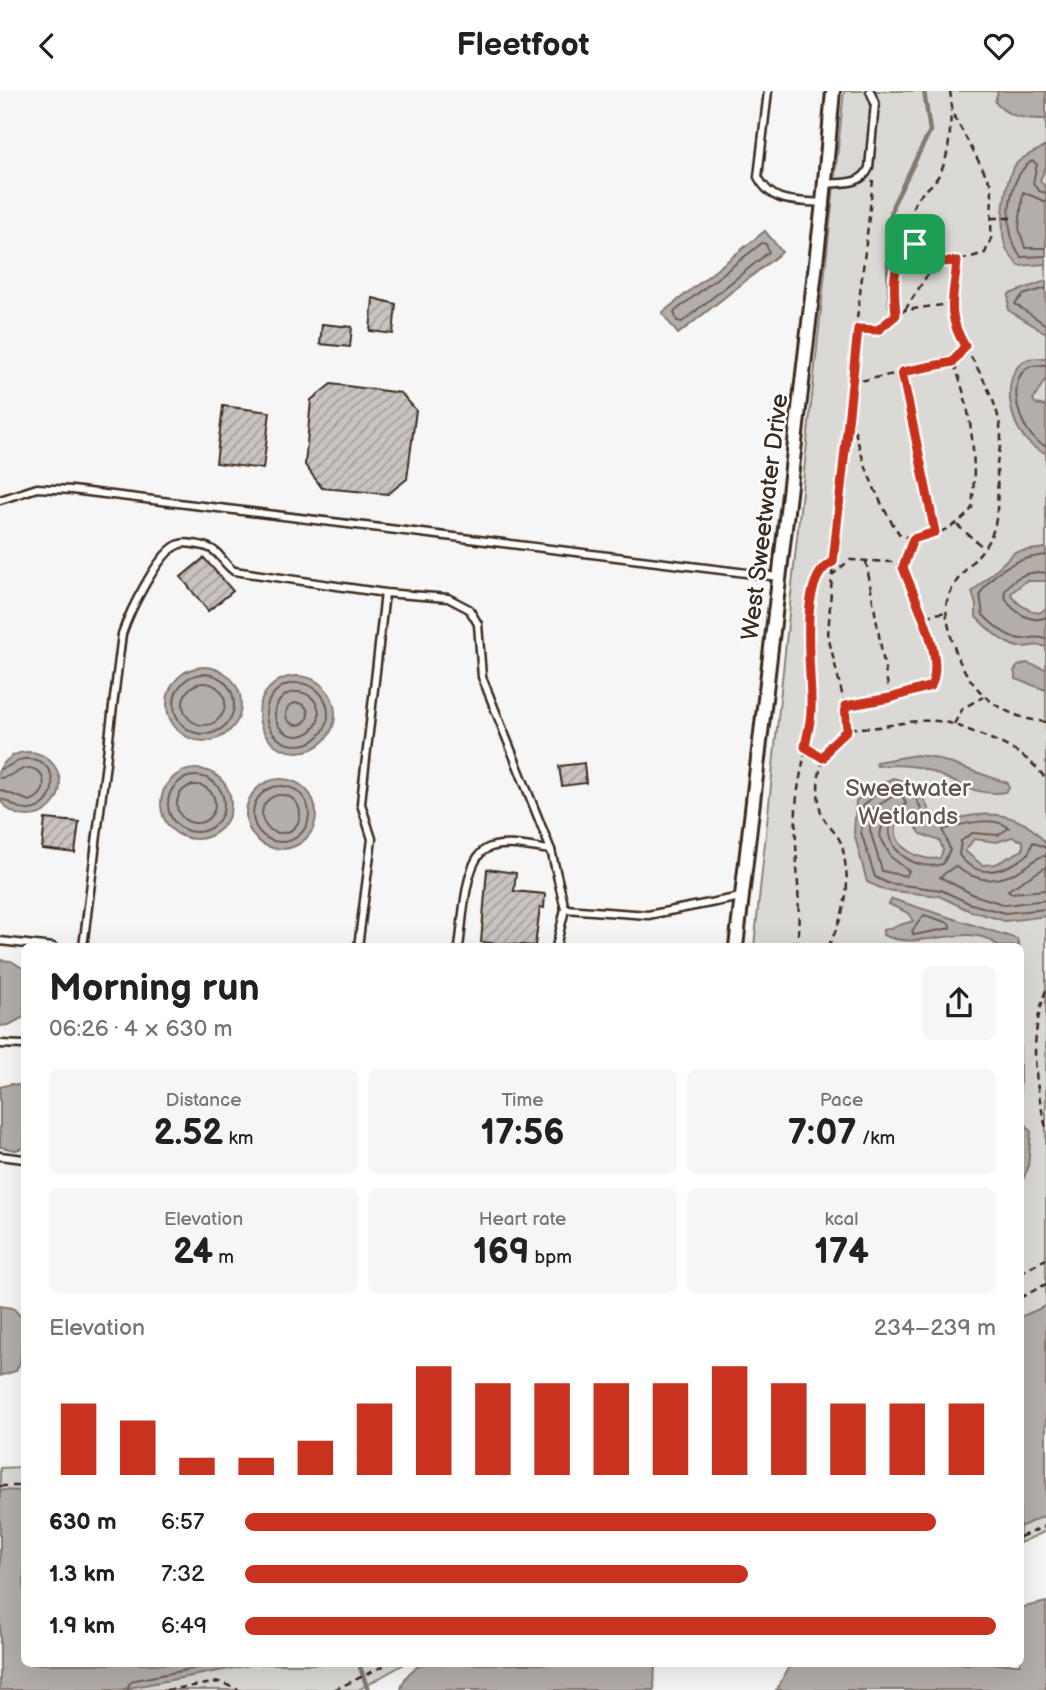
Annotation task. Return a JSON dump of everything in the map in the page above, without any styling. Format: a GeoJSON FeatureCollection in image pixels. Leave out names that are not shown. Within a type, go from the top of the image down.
{"type":"FeatureCollection","features":[{"type":"Feature","properties":{"kind":"street","name":"West Sweetwater Drive"},"geometry":{"type":"LineString","coordinates":[[736,943],[833,91]]}},
{"type":"Feature","properties":{"kind":"lane"},"geometry":{"type":"LineString","coordinates":[[768,91],[758,177],[765,189],[776,198],[822,203]]}},
{"type":"Feature","properties":{"kind":"lane"},"geometry":{"type":"LineString","coordinates":[[824,184],[859,181],[865,177],[869,168],[875,103],[870,91]]}},
{"type":"Feature","properties":{"kind":"lane"},"geometry":{"type":"LineString","coordinates":[[0,500],[37,488],[72,490],[779,577]]}},
{"type":"Feature","properties":{"kind":"lane"},"geometry":{"type":"LineString","coordinates":[[83,943],[122,634],[128,617],[166,553],[181,544],[206,547],[219,553],[225,565],[234,571],[448,599],[469,609],[478,624],[482,677],[551,850],[565,909],[557,943]]}},
{"type":"Feature","properties":{"kind":"lane"},"geometry":{"type":"LineString","coordinates":[[359,943],[372,847],[370,826],[361,804],[386,593]]}},
{"type":"Feature","properties":{"kind":"lane"},"geometry":{"type":"LineString","coordinates":[[460,943],[471,864],[486,849],[506,846],[551,850]]}},
{"type":"Feature","properties":{"kind":"lane"},"geometry":{"type":"LineString","coordinates":[[565,909],[648,915],[741,897]]}},
{"type":"Feature","properties":{"kind":"lane"},"geometry":{"type":"LineString","coordinates":[[0,941],[21,943]]}},
{"type":"Feature","properties":{"kind":"lane"},"geometry":{"type":"LineString","coordinates":[[0,1044],[21,1045]]}},
{"type":"Feature","properties":{"kind":"lane"},"geometry":{"type":"LineString","coordinates":[[0,1156],[21,1159]]}},
{"type":"Feature","properties":{"kind":"path"},"geometry":{"type":"LineString","coordinates":[[950,91],[951,110],[946,154],[937,178],[920,194],[912,208],[915,244],[922,257],[935,263],[957,261],[985,253],[991,239],[992,186],[951,110]]}},
{"type":"Feature","properties":{"kind":"path"},"geometry":{"type":"LineString","coordinates":[[847,730],[845,706],[828,636],[850,383],[874,179]]}},
{"type":"Feature","properties":{"kind":"path"},"geometry":{"type":"LineString","coordinates":[[992,218],[1014,218]]}},
{"type":"Feature","properties":{"kind":"path"},"geometry":{"type":"LineString","coordinates":[[896,315],[894,267],[904,251],[915,244]]}},
{"type":"Feature","properties":{"kind":"path"},"geometry":{"type":"LineString","coordinates":[[957,261],[950,304],[956,331],[998,412],[1001,441],[997,461],[995,525],[984,548],[959,575],[948,597],[946,612],[962,669],[983,697],[1002,710],[1030,720],[1046,722]]}},
{"type":"Feature","properties":{"kind":"path"},"geometry":{"type":"LineString","coordinates":[[905,310],[935,263]]}},
{"type":"Feature","properties":{"kind":"path"},"geometry":{"type":"LineString","coordinates":[[858,329],[878,330],[905,310],[950,304]]}},
{"type":"Feature","properties":{"kind":"path"},"geometry":{"type":"LineString","coordinates":[[850,383],[953,362],[965,346]]}},
{"type":"Feature","properties":{"kind":"path"},"geometry":{"type":"LineString","coordinates":[[850,383],[865,468],[887,518],[901,536],[913,539],[957,525],[972,508],[974,493],[968,413],[964,388],[953,362]]}},
{"type":"Feature","properties":{"kind":"path"},"geometry":{"type":"LineString","coordinates":[[902,372],[935,532]]}},
{"type":"Feature","properties":{"kind":"path"},"geometry":{"type":"LineString","coordinates":[[957,525],[984,548]]}},
{"type":"Feature","properties":{"kind":"path"},"geometry":{"type":"LineString","coordinates":[[903,567],[913,539]]}},
{"type":"Feature","properties":{"kind":"path"},"geometry":{"type":"LineString","coordinates":[[832,575],[850,560],[892,562],[903,567],[924,616],[937,673],[931,686],[890,698],[845,706]]}},
{"type":"Feature","properties":{"kind":"path"},"geometry":{"type":"LineString","coordinates":[[866,561],[890,698]]}},
{"type":"Feature","properties":{"kind":"path"},"geometry":{"type":"LineString","coordinates":[[798,943],[802,908],[796,873],[796,809],[811,711],[810,604],[816,577],[825,565],[833,562]]}},
{"type":"Feature","properties":{"kind":"path"},"geometry":{"type":"LineString","coordinates":[[924,616],[946,612]]}},
{"type":"Feature","properties":{"kind":"path"},"geometry":{"type":"LineString","coordinates":[[954,724],[962,708],[983,697]]}},
{"type":"Feature","properties":{"kind":"path"},"geometry":{"type":"LineString","coordinates":[[830,943],[844,909],[847,874],[841,842],[827,825],[821,812],[818,785],[823,758],[831,745],[847,730],[902,721],[934,720],[954,724],[1008,747],[1031,762],[1046,780]]}},
{"type":"Feature","properties":{"kind":"path"},"geometry":{"type":"LineString","coordinates":[[805,747],[823,758]]}},
{"type":"Feature","properties":{"kind":"path"},"geometry":{"type":"LineString","coordinates":[[1046,990],[1035,1022],[1034,1042],[1046,1128]]}},
{"type":"Feature","properties":{"kind":"path"},"geometry":{"type":"LineString","coordinates":[[1024,1271],[1046,1259]]}},
{"type":"Feature","properties":{"kind":"path"},"geometry":{"type":"LineString","coordinates":[[1024,1296],[1046,1285]]}},
{"type":"Feature","properties":{"kind":"path"},"geometry":{"type":"LineString","coordinates":[[0,1486],[21,1486]]}},
{"type":"Feature","properties":{"kind":"path"},"geometry":{"type":"LineString","coordinates":[[1024,1535],[1046,1526]]}},
{"type":"Feature","properties":{"kind":"path"},"geometry":{"type":"LineString","coordinates":[[334,1690],[381,1667]]}},
{"type":"Feature","properties":{"kind":"path"},"geometry":{"type":"LineString","coordinates":[[166,1690],[220,1682],[239,1690]]}},
{"type":"Feature","properties":{"kind":"green space","name":"Sweetwater Wetlands"},"geometry":{"type":"Polygon","coordinates":[[[844,91],[1046,91],[1046,1531],[1024,1541],[1024,943],[754,943],[844,91]]]}},
{"type":"Feature","properties":{"kind":"green space"},"geometry":{"type":"Polygon","coordinates":[[[21,1467],[21,1667],[399,1667],[358,1690],[0,1690],[0,1468],[21,1467]]]}},
{"type":"Feature","properties":{"kind":"water"},"geometry":{"type":"Polygon","coordinates":[[[998,91],[1046,91],[1046,119],[1025,118],[1006,111],[995,102],[998,91]]]}},
{"type":"Feature","properties":{"kind":"water"},"geometry":{"type":"Polygon","coordinates":[[[1046,146],[1046,166],[1040,180],[1046,188],[1046,264],[1019,266],[1008,253],[1004,240],[1006,191],[1017,163],[1046,146]]]}},
{"type":"Feature","properties":{"kind":"water"},"geometry":{"type":"Polygon","coordinates":[[[765,231],[782,252],[678,334],[662,313],[765,231]]]}},
{"type":"Feature","properties":{"kind":"water"},"geometry":{"type":"Polygon","coordinates":[[[1046,281],[1046,333],[1008,310],[1009,294],[1046,281]]]}},
{"type":"Feature","properties":{"kind":"water"},"geometry":{"type":"Polygon","coordinates":[[[1046,358],[1046,378],[1033,400],[1036,404],[1046,406],[1046,453],[1033,447],[1023,435],[1015,421],[1010,391],[1012,377],[1019,365],[1029,359],[1046,358]]]}},
{"type":"Feature","properties":{"kind":"water"},"geometry":{"type":"Polygon","coordinates":[[[1046,548],[1046,581],[1026,581],[1011,593],[1019,603],[1031,610],[1039,613],[1046,609],[1046,647],[1018,647],[995,635],[976,617],[972,592],[1015,552],[1046,548]]]}},
{"type":"Feature","properties":{"kind":"water"},"geometry":{"type":"Polygon","coordinates":[[[1026,663],[1046,669],[1046,690],[1016,679],[1014,671],[1026,663]]]}},
{"type":"Feature","properties":{"kind":"water"},"geometry":{"type":"Polygon","coordinates":[[[204,667],[218,670],[230,678],[238,690],[241,704],[238,718],[230,730],[218,738],[204,741],[190,738],[178,730],[170,718],[167,704],[170,690],[178,678],[190,670],[204,667]]]}},
{"type":"Feature","properties":{"kind":"water"},"geometry":{"type":"Polygon","coordinates":[[[297,676],[311,679],[324,687],[332,700],[335,714],[332,728],[324,741],[311,749],[297,752],[283,749],[270,741],[262,728],[259,714],[262,700],[270,687],[283,679],[297,676]]]}},
{"type":"Feature","properties":{"kind":"water"},"geometry":{"type":"Polygon","coordinates":[[[28,752],[46,757],[55,766],[59,778],[55,802],[40,814],[16,814],[5,807],[-1,798],[-1,770],[5,761],[16,754],[28,752]]]}},
{"type":"Feature","properties":{"kind":"water"},"geometry":{"type":"Polygon","coordinates":[[[916,755],[932,757],[1008,783],[1009,788],[1005,792],[982,792],[921,768],[904,765],[877,766],[876,762],[916,755]]]}},
{"type":"Feature","properties":{"kind":"water"},"geometry":{"type":"Polygon","coordinates":[[[196,769],[221,779],[231,804],[221,829],[196,839],[171,829],[161,804],[171,779],[196,769]]]}},
{"type":"Feature","properties":{"kind":"water"},"geometry":{"type":"Polygon","coordinates":[[[893,778],[909,784],[919,792],[933,819],[944,821],[977,815],[997,815],[1016,820],[1032,829],[1046,844],[1046,916],[1005,921],[968,910],[939,896],[885,890],[867,882],[854,833],[856,801],[872,788],[893,778]],[[905,821],[896,825],[898,840],[903,847],[924,858],[940,858],[943,850],[940,841],[921,834],[915,826],[905,821]],[[1012,837],[997,842],[974,839],[965,851],[982,865],[996,864],[1023,850],[1023,841],[1012,837]]]}},
{"type":"Feature","properties":{"kind":"water"},"geometry":{"type":"Polygon","coordinates":[[[281,779],[306,789],[316,814],[306,839],[281,849],[256,839],[246,814],[256,789],[281,779]]]}},
{"type":"Feature","properties":{"kind":"water"},"geometry":{"type":"Polygon","coordinates":[[[892,899],[1017,939],[1018,943],[994,943],[975,935],[914,940],[883,935],[883,930],[913,921],[910,914],[889,904],[892,899]]]}},
{"type":"Feature","properties":{"kind":"water"},"geometry":{"type":"Polygon","coordinates":[[[0,960],[11,961],[21,967],[21,1019],[0,1026],[0,960]]]}},
{"type":"Feature","properties":{"kind":"water"},"geometry":{"type":"Polygon","coordinates":[[[11,1084],[21,1086],[21,1149],[0,1147],[0,1087],[11,1084]]]}},
{"type":"Feature","properties":{"kind":"water"},"geometry":{"type":"Polygon","coordinates":[[[1024,1121],[1031,1132],[1028,1168],[1024,1177],[1024,1121]]]}},
{"type":"Feature","properties":{"kind":"water"},"geometry":{"type":"Polygon","coordinates":[[[0,1306],[13,1308],[21,1317],[21,1352],[16,1371],[0,1376],[0,1306]]]}},
{"type":"Feature","properties":{"kind":"water"},"geometry":{"type":"Polygon","coordinates":[[[1046,1306],[1046,1515],[1024,1525],[1024,1315],[1046,1306]]]}},
{"type":"Feature","properties":{"kind":"water"},"geometry":{"type":"Polygon","coordinates":[[[0,1490],[21,1491],[21,1667],[239,1667],[118,1690],[0,1690],[0,1490]]]}},
{"type":"Feature","properties":{"kind":"water"},"geometry":{"type":"Polygon","coordinates":[[[1046,1602],[1046,1690],[776,1690],[789,1667],[1024,1667],[1024,1607],[1046,1602]]]}},
{"type":"Feature","properties":{"kind":"water"},"geometry":{"type":"Polygon","coordinates":[[[655,1667],[654,1690],[401,1690],[404,1681],[416,1668],[655,1667]]]}},
{"type":"Feature","properties":{"kind":"building"},"geometry":{"type":"Polygon","coordinates":[[[373,298],[396,304],[393,334],[370,331],[373,298]]]}},
{"type":"Feature","properties":{"kind":"building"},"geometry":{"type":"Polygon","coordinates":[[[322,324],[352,327],[350,347],[320,344],[322,324]]]}},
{"type":"Feature","properties":{"kind":"building"},"geometry":{"type":"Polygon","coordinates":[[[331,384],[401,393],[416,410],[407,479],[388,494],[322,488],[305,465],[311,400],[331,384]]]}},
{"type":"Feature","properties":{"kind":"building"},"geometry":{"type":"Polygon","coordinates":[[[223,406],[270,412],[263,469],[216,463],[223,406]]]}},
{"type":"Feature","properties":{"kind":"building"},"geometry":{"type":"Polygon","coordinates":[[[204,558],[233,591],[208,611],[181,577],[204,558]]]}},
{"type":"Feature","properties":{"kind":"building"},"geometry":{"type":"Polygon","coordinates":[[[584,763],[586,783],[562,786],[559,766],[584,763]]]}},
{"type":"Feature","properties":{"kind":"building"},"geometry":{"type":"Polygon","coordinates":[[[45,819],[79,822],[75,853],[42,849],[45,819]]]}},
{"type":"Feature","properties":{"kind":"building"},"geometry":{"type":"Polygon","coordinates":[[[487,869],[516,873],[514,891],[545,894],[544,908],[540,907],[535,943],[481,942],[487,869]]]}},
{"type":"Feature","properties":{"kind":"waterway"},"geometry":{"type":"LineString","coordinates":[[890,306],[890,218],[893,205],[930,131],[924,91]]}},
{"type":"Feature","properties":{"kind":"waterway"},"geometry":{"type":"LineString","coordinates":[[360,1667],[368,1690]]}},
{"type":"Feature","properties":{"kind":"route"},"geometry":{"type":"LineString","coordinates":[[915,244],[922,257],[935,263],[957,261],[950,304],[956,331],[965,346],[953,362],[902,372],[935,532],[913,539],[903,567],[924,616],[937,673],[931,686],[870,703],[845,706],[847,730],[831,745],[823,758],[805,747],[811,711],[810,604],[816,577],[825,565],[833,562],[850,383],[858,329],[878,330],[896,315],[894,267],[904,251],[915,244]]}}]}
